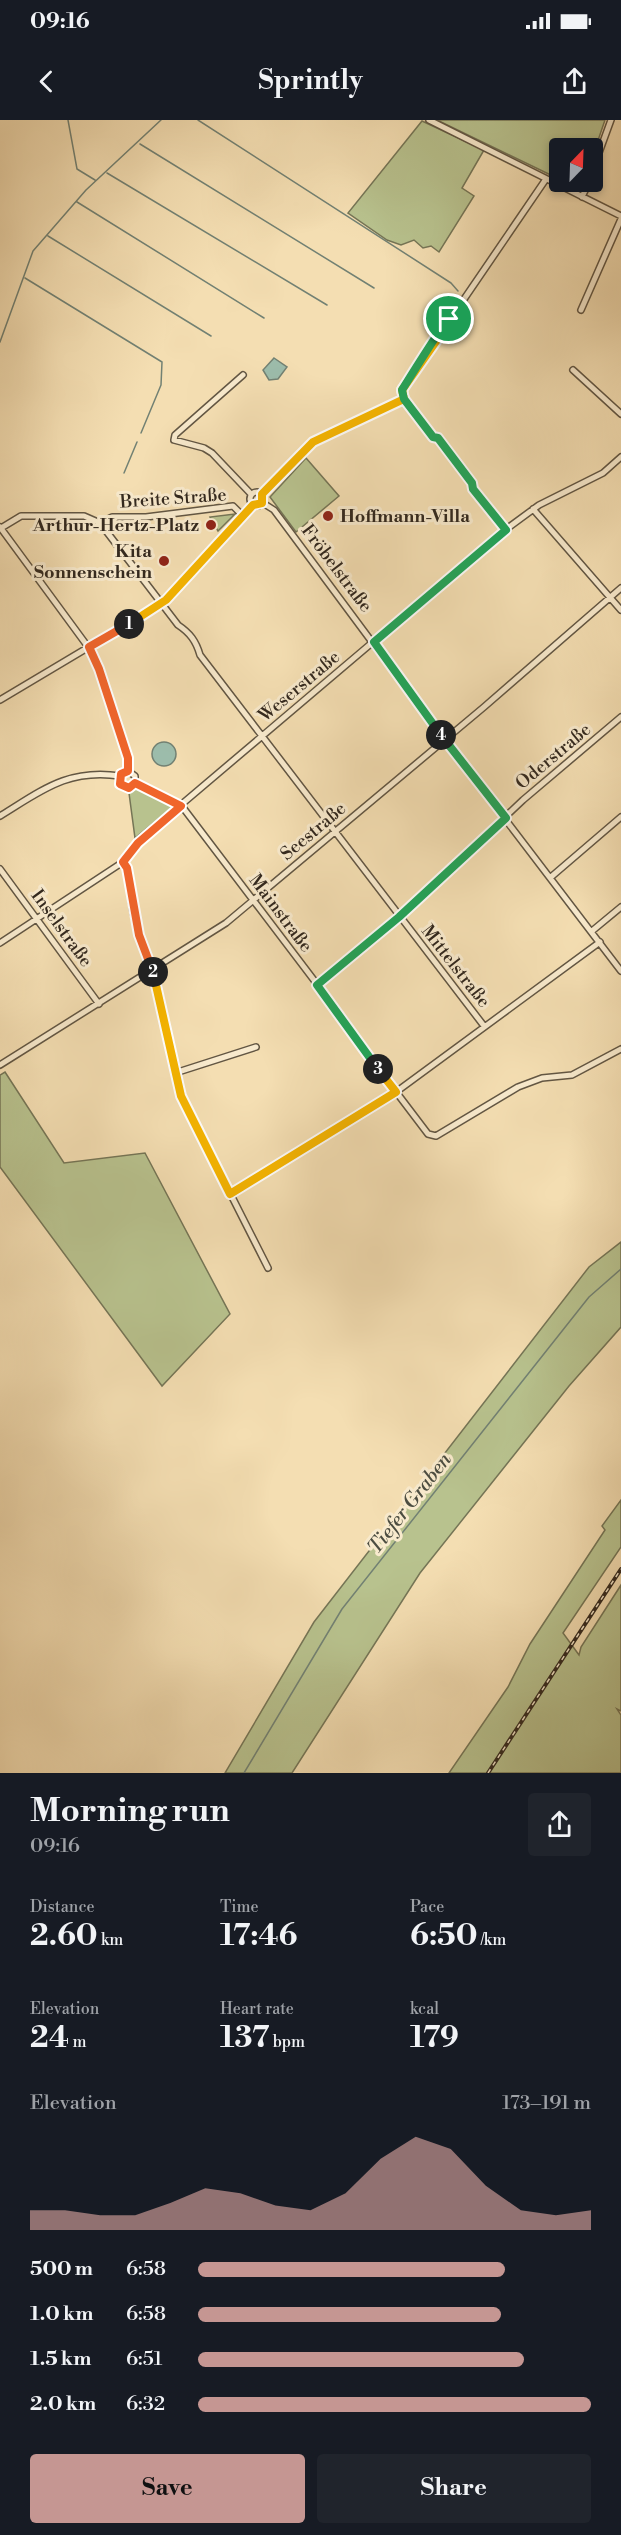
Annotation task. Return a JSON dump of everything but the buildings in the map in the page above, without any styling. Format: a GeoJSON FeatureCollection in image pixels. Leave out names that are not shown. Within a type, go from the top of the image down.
{"type":"FeatureCollection","features":[{"type":"Feature","properties":{"kind":"street"},"geometry":{"type":"LineString","coordinates":[[429,120],[621,218],[581,310]]}},
{"type":"Feature","properties":{"kind":"street"},"geometry":{"type":"LineString","coordinates":[[603,142],[611,120]]}},
{"type":"Feature","properties":{"kind":"street"},"geometry":{"type":"LineString","coordinates":[[506,530],[473,489],[472,483],[438,438],[433,437],[404,399],[402,390],[546,179]]}},
{"type":"Feature","properties":{"kind":"street"},"geometry":{"type":"LineString","coordinates":[[582,197],[584,192]]}},
{"type":"Feature","properties":{"kind":"street"},"geometry":{"type":"LineString","coordinates":[[573,370],[621,414]]}},
{"type":"Feature","properties":{"kind":"street"},"geometry":{"type":"LineString","coordinates":[[243,375],[175,435],[174,440],[204,447],[251,494]]}},
{"type":"Feature","properties":{"kind":"street"},"geometry":{"type":"LineString","coordinates":[[0,700],[161,604],[253,505],[262,503],[262,494],[313,442],[404,399]]}},
{"type":"Feature","properties":{"kind":"street","name":"Weserstraße"},"geometry":{"type":"LineString","coordinates":[[0,943],[123,862],[138,843],[506,530],[533,509],[603,473],[621,457]]}},
{"type":"Feature","properties":{"kind":"street"},"geometry":{"type":"LineString","coordinates":[[251,494],[258,492],[262,494]]}},
{"type":"Feature","properties":{"kind":"street"},"geometry":{"type":"LineString","coordinates":[[251,494],[250,500],[253,505]]}},
{"type":"Feature","properties":{"kind":"street","name":"Fröbelstraße"},"geometry":{"type":"LineString","coordinates":[[262,503],[274,510],[444,739],[621,971]]}},
{"type":"Feature","properties":{"kind":"street","name":"Breite Straße"},"geometry":{"type":"LineString","coordinates":[[1,528],[21,516],[84,516],[100,523],[112,517],[146,517],[233,506],[243,516]]}},
{"type":"Feature","properties":{"kind":"street"},"geometry":{"type":"LineString","coordinates":[[533,509],[621,610]]}},
{"type":"Feature","properties":{"kind":"street","name":"Mittelstraße"},"geometry":{"type":"LineString","coordinates":[[100,523],[161,604],[198,645],[200,655],[484,1026]]}},
{"type":"Feature","properties":{"kind":"street"},"geometry":{"type":"LineString","coordinates":[[1,528],[89,647],[99,669],[128,758],[128,771]]}},
{"type":"Feature","properties":{"kind":"street","name":"Seestraße"},"geometry":{"type":"LineString","coordinates":[[0,1065],[213,933],[254,901],[621,588]]}},
{"type":"Feature","properties":{"kind":"street","name":"Oderstraße"},"geometry":{"type":"LineString","coordinates":[[317,985],[399,917],[549,777],[621,717]]}},
{"type":"Feature","properties":{"kind":"street"},"geometry":{"type":"LineString","coordinates":[[0,816],[47,787],[68,778],[85,775],[120,776],[128,771]]}},
{"type":"Feature","properties":{"kind":"street"},"geometry":{"type":"LineString","coordinates":[[120,776],[120,784],[124,788],[129,788],[135,783],[135,776],[128,771]]}},
{"type":"Feature","properties":{"kind":"street","name":"Mainstraße"},"geometry":{"type":"LineString","coordinates":[[135,783],[181,806],[396,1092],[432,1136],[436,1136],[531,1081],[572,1075],[621,1049]]}},
{"type":"Feature","properties":{"kind":"street"},"geometry":{"type":"LineString","coordinates":[[551,877],[621,817]]}},
{"type":"Feature","properties":{"kind":"street"},"geometry":{"type":"LineString","coordinates":[[123,862],[127,868],[139,935],[152,970],[181,1096],[268,1269]]}},
{"type":"Feature","properties":{"kind":"street","name":"Inselstraße"},"geometry":{"type":"LineString","coordinates":[[0,869],[99,1004]]}},
{"type":"Feature","properties":{"kind":"street"},"geometry":{"type":"LineString","coordinates":[[592,931],[621,907]]}},
{"type":"Feature","properties":{"kind":"street"},"geometry":{"type":"LineString","coordinates":[[230,1194],[396,1092],[600,942]]}},
{"type":"Feature","properties":{"kind":"street"},"geometry":{"type":"LineString","coordinates":[[175,1073],[256,1047]]}},
{"type":"Feature","properties":{"kind":"green space"},"geometry":{"type":"Polygon","coordinates":[[[437,120],[605,120],[599,138],[549,138],[549,174],[437,120]]]}},
{"type":"Feature","properties":{"kind":"green space"},"geometry":{"type":"Polygon","coordinates":[[[422,121],[484,150],[462,188],[474,196],[439,252],[431,246],[423,248],[414,240],[401,245],[387,240],[348,213],[422,121]]]}},
{"type":"Feature","properties":{"kind":"green space"},"geometry":{"type":"Polygon","coordinates":[[[306,458],[339,496],[296,532],[270,497],[306,458]]]}},
{"type":"Feature","properties":{"kind":"green space"},"geometry":{"type":"Polygon","coordinates":[[[235,514],[218,531],[210,517],[235,514]]]}},
{"type":"Feature","properties":{"kind":"green space"},"geometry":{"type":"Polygon","coordinates":[[[136,788],[174,806],[135,838],[129,793],[136,788]]]}},
{"type":"Feature","properties":{"kind":"green space"},"geometry":{"type":"Polygon","coordinates":[[[5,1072],[64,1163],[145,1153],[230,1314],[162,1386],[0,1167],[0,1075],[5,1072]]]}},
{"type":"Feature","properties":{"kind":"green space"},"geometry":{"type":"Polygon","coordinates":[[[621,1242],[621,1327],[569,1386],[420,1573],[292,1773],[225,1773],[314,1622],[589,1267],[621,1242]]]}},
{"type":"Feature","properties":{"kind":"green space"},"geometry":{"type":"Polygon","coordinates":[[[621,1500],[621,1547],[563,1633],[579,1655],[581,1647],[621,1585],[621,1711],[617,1709],[621,1715],[621,1773],[449,1773],[508,1687],[530,1644],[605,1530],[602,1526],[621,1500]]]}},
{"type":"Feature","properties":{"kind":"shaded area"},"geometry":{"type":"Polygon","coordinates":[[[274,358],[287,367],[278,379],[269,380],[263,370],[274,358]]]}},
{"type":"Feature","properties":{"kind":"shaded area"},"geometry":{"type":"Polygon","coordinates":[[[164,742],[173,745],[176,754],[173,763],[164,766],[155,763],[152,754],[155,745],[164,742]]]}},
{"type":"Feature","properties":{"kind":"waterway"},"geometry":{"type":"LineString","coordinates":[[68,120],[77,169],[95,180]]}},
{"type":"Feature","properties":{"kind":"waterway"},"geometry":{"type":"LineString","coordinates":[[0,342],[33,251],[86,190],[161,120]]}},
{"type":"Feature","properties":{"kind":"waterway"},"geometry":{"type":"LineString","coordinates":[[198,120],[451,283],[458,291]]}},
{"type":"Feature","properties":{"kind":"waterway"},"geometry":{"type":"LineString","coordinates":[[140,144],[374,288]]}},
{"type":"Feature","properties":{"kind":"waterway"},"geometry":{"type":"LineString","coordinates":[[107,173],[327,305]]}},
{"type":"Feature","properties":{"kind":"waterway"},"geometry":{"type":"LineString","coordinates":[[77,202],[264,318]]}},
{"type":"Feature","properties":{"kind":"waterway"},"geometry":{"type":"LineString","coordinates":[[48,236],[211,336]]}},
{"type":"Feature","properties":{"kind":"waterway"},"geometry":{"type":"LineString","coordinates":[[25,278],[162,362],[161,385],[141,433]]}},
{"type":"Feature","properties":{"kind":"waterway"},"geometry":{"type":"LineString","coordinates":[[124,473],[137,442]]}},
{"type":"Feature","properties":{"kind":"waterway","name":"Tiefer Graben"},"geometry":{"type":"LineString","coordinates":[[244,1773],[342,1609],[589,1297],[621,1269]]}},
{"type":"Feature","properties":{"kind":"railway"},"geometry":{"type":"LineString","coordinates":[[488,1773],[621,1569]]}},
{"type":"Feature","properties":{"kind":"place","name":"Hoffmann-Villa"},"geometry":{"type":"Point","coordinates":[328,516]}},
{"type":"Feature","properties":{"kind":"place","name":"Arthur-Hertz-Platz"},"geometry":{"type":"Point","coordinates":[211,525]}},
{"type":"Feature","properties":{"kind":"place","name":"Kita Sonnenschein"},"geometry":{"type":"Point","coordinates":[164,561]}},
{"type":"Feature","properties":{"kind":"route"},"geometry":{"type":"LineString","coordinates":[[449,319],[440,327],[436,338],[418,366],[402,390],[404,399],[433,437],[438,438],[472,483],[473,489],[506,530],[374,642],[440,733],[506,818],[399,917],[317,985],[396,1092],[230,1194],[178,1089],[162,1010],[151,965],[139,935],[133,912],[127,868],[123,862],[138,843],[181,806],[135,783],[129,788],[124,788],[120,784],[121,774],[128,771],[128,758],[99,669],[89,647],[166,600],[253,505],[258,506],[262,503],[264,500],[262,494],[313,442],[404,399],[402,390],[436,338],[444,330],[449,319]]}}]}
